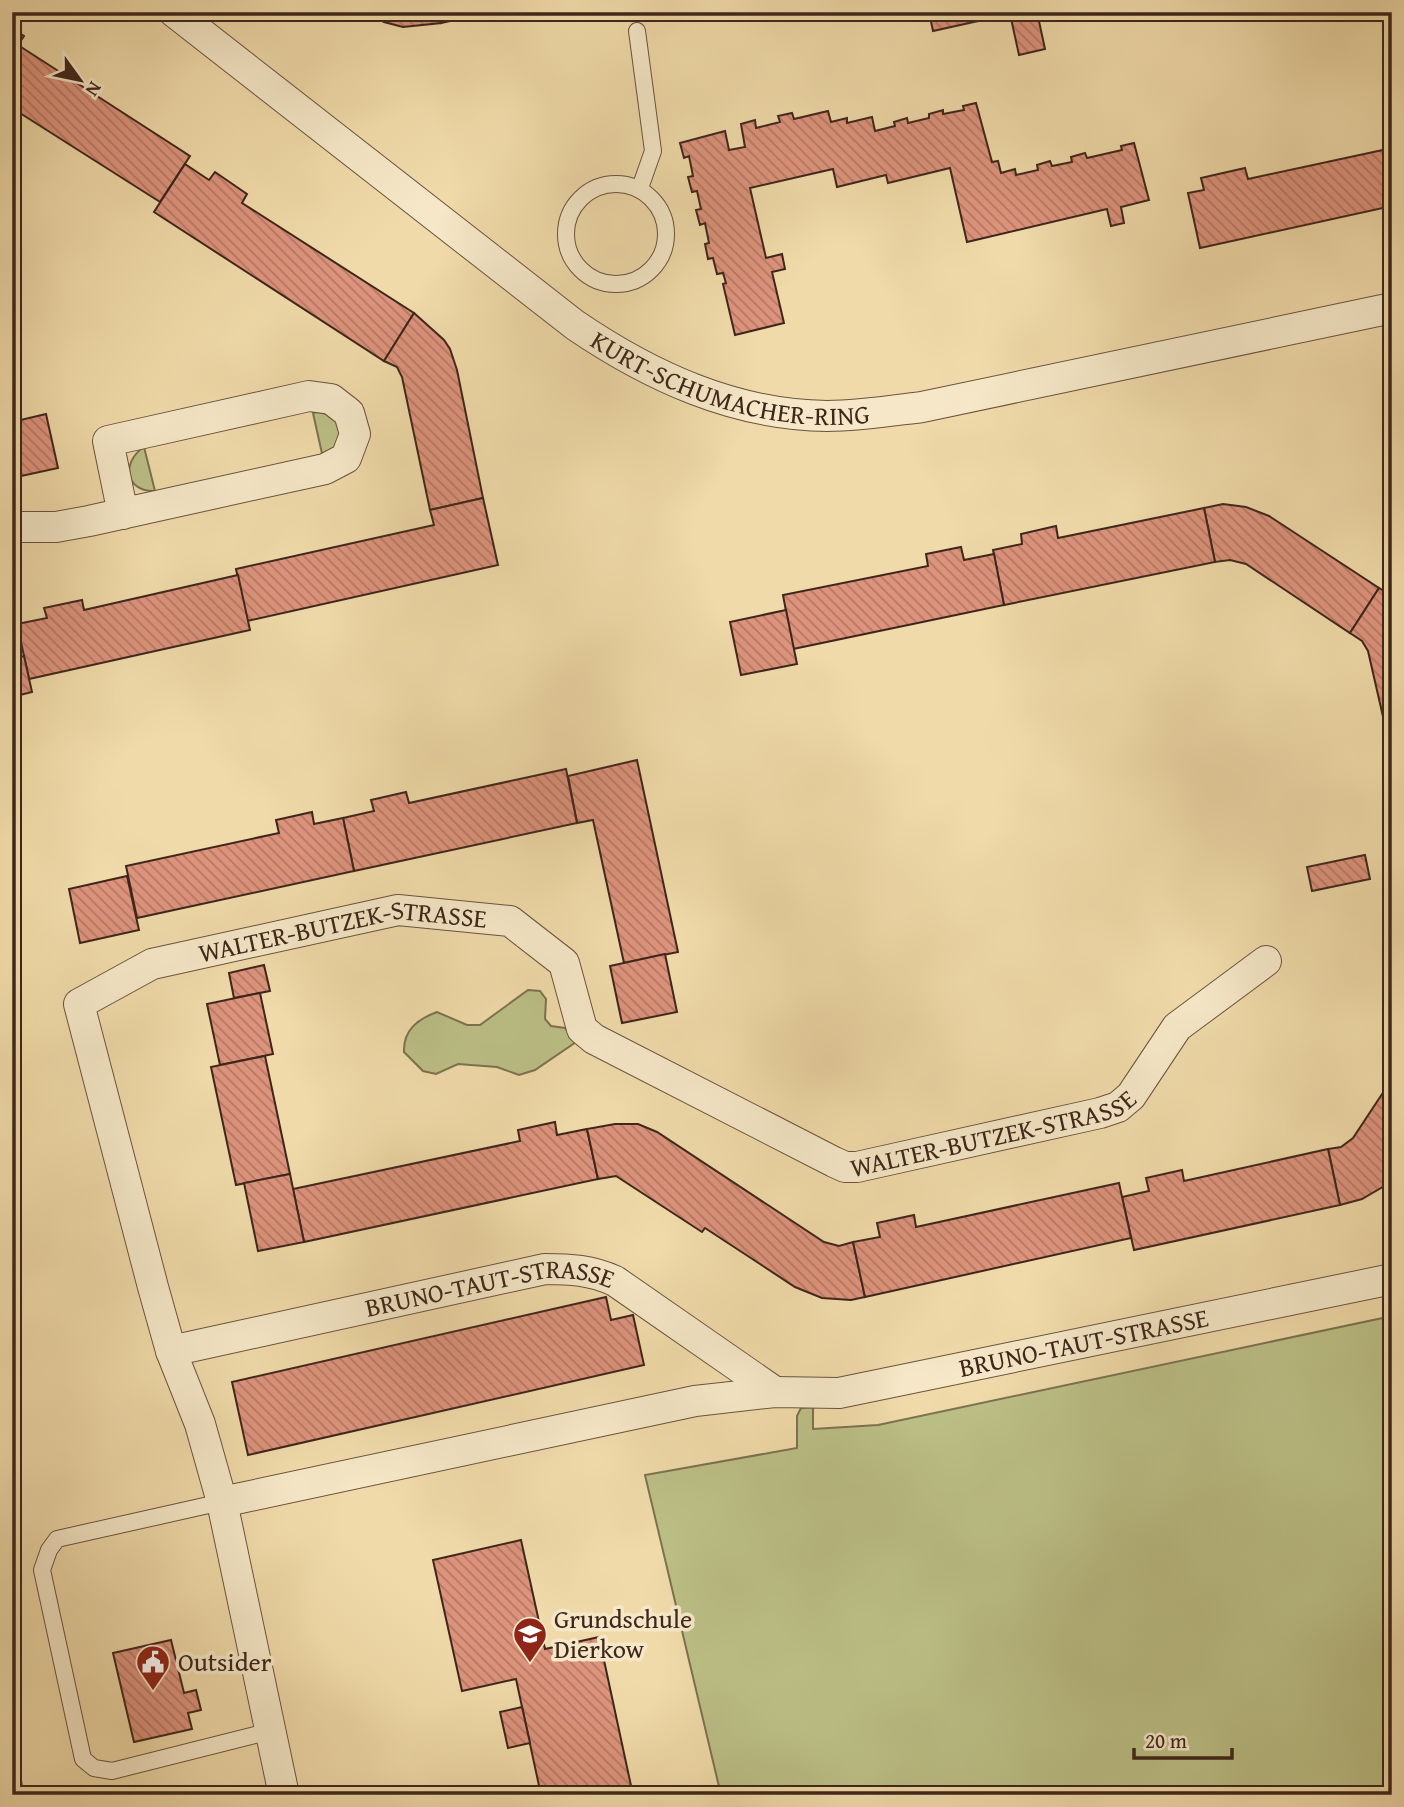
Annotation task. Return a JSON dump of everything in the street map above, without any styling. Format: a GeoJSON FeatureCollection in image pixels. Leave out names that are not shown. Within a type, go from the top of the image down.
{"type":"FeatureCollection","features":[{"type":"Feature","properties":{"kind":"street","name":"KURT-SCHUMACHER-RING"},"geometry":{"type":"LineString","coordinates":[[174,12],[575,325],[640,366],[694,390],[746,405],[825,416],[861,415],[922,407],[1392,307]]}},
{"type":"Feature","properties":{"kind":"street"},"geometry":{"type":"LineString","coordinates":[[12,527],[56,527],[123,514],[325,469],[346,458],[355,434],[349,413],[331,399],[309,396],[108,441],[123,514]]}},
{"type":"Feature","properties":{"kind":"street","name":"WALTER-BUTZEK-STRASSE"},"geometry":{"type":"LineString","coordinates":[[284,1795],[222,1502],[200,1424],[171,1351],[79,1004],[152,964],[398,910],[510,921],[564,963],[582,1029],[594,1038],[834,1162],[845,1167],[857,1167],[1118,1107],[1131,1096],[1177,1027],[1266,961]]}},
{"type":"Feature","properties":{"kind":"street","name":"BRUNO-TAUT-STRASSE"},"geometry":{"type":"LineString","coordinates":[[171,1351],[545,1269],[569,1269],[596,1272],[615,1281],[775,1392]]}},
{"type":"Feature","properties":{"kind":"street","name":"BRUNO-TAUT-STRASSE"},"geometry":{"type":"LineString","coordinates":[[222,1502],[685,1403],[775,1392],[839,1393],[1392,1279]]}},
{"type":"Feature","properties":{"kind":"lane"},"geometry":{"type":"LineString","coordinates":[[637,31],[653,151],[640,188]]}},
{"type":"Feature","properties":{"kind":"lane"},"geometry":{"type":"LineString","coordinates":[[621,183],[640,188],[653,197],[662,213],[665,240],[660,256],[639,279],[614,285],[600,282],[578,265],[567,251],[564,235],[568,219],[588,192],[604,185],[621,183]]}},
{"type":"Feature","properties":{"kind":"lane"},"geometry":{"type":"LineString","coordinates":[[222,1502],[57,1539],[49,1550],[42,1570],[83,1759],[94,1768],[112,1771],[271,1731]]}},
{"type":"Feature","properties":{"kind":"green space"},"geometry":{"type":"Polygon","coordinates":[[[313,413],[330,415],[340,422],[339,447],[323,458],[313,413]]]}},
{"type":"Feature","properties":{"kind":"green space"},"geometry":{"type":"Polygon","coordinates":[[[144,447],[155,491],[137,487],[130,475],[132,460],[144,447]]]}},
{"type":"Feature","properties":{"kind":"green space"},"geometry":{"type":"Polygon","coordinates":[[[528,990],[540,991],[546,999],[545,1019],[551,1026],[565,1028],[576,1042],[535,1070],[519,1075],[497,1067],[458,1064],[436,1074],[423,1071],[404,1052],[406,1037],[413,1026],[430,1015],[437,1012],[467,1025],[480,1025],[528,990]]]}},
{"type":"Feature","properties":{"kind":"green space"},"geometry":{"type":"Polygon","coordinates":[[[1392,1316],[1392,1795],[721,1795],[645,1475],[797,1448],[797,1416],[801,1408],[813,1407],[813,1429],[878,1425],[1392,1316]]]}},
{"type":"Feature","properties":{"kind":"green space"},"geometry":{"type":"Polygon","coordinates":[[[12,1737],[23,1790],[12,1792],[12,1737]]]}},
{"type":"Feature","properties":{"kind":"building"},"geometry":{"type":"Polygon","coordinates":[[[368,12],[439,12],[441,23],[403,27],[384,22],[368,12]]]}},
{"type":"Feature","properties":{"kind":"building"},"geometry":{"type":"Polygon","coordinates":[[[439,12],[491,12],[441,23],[439,12]]]}},
{"type":"Feature","properties":{"kind":"building"},"geometry":{"type":"Polygon","coordinates":[[[929,12],[1037,12],[1045,49],[1019,55],[1010,14],[933,31],[929,12]]]}},
{"type":"Feature","properties":{"kind":"building"},"geometry":{"type":"Polygon","coordinates":[[[12,28],[24,36],[18,45],[190,156],[160,202],[12,108],[12,28]]]}},
{"type":"Feature","properties":{"kind":"building"},"geometry":{"type":"Polygon","coordinates":[[[976,103],[992,162],[998,161],[1001,173],[1015,169],[1016,175],[1038,170],[1037,165],[1050,161],[1052,166],[1072,162],[1071,157],[1085,153],[1087,158],[1122,150],[1121,146],[1134,143],[1149,200],[1121,207],[1124,223],[1111,226],[1107,209],[967,242],[950,168],[888,183],[886,175],[837,187],[833,169],[750,188],[766,258],[782,254],[785,269],[772,272],[784,323],[735,335],[723,284],[726,283],[723,273],[717,274],[713,258],[708,259],[705,244],[709,243],[705,223],[700,225],[696,210],[701,209],[697,191],[692,192],[688,177],[693,176],[689,156],[684,158],[680,143],[725,131],[729,150],[745,147],[741,124],[755,120],[756,128],[780,122],[778,116],[792,113],[794,119],[828,111],[831,122],[847,118],[847,123],[872,117],[875,131],[895,126],[894,122],[907,118],[908,123],[929,118],[929,114],[943,110],[943,114],[964,110],[963,106],[976,103]]]}},
{"type":"Feature","properties":{"kind":"building"},"geometry":{"type":"Polygon","coordinates":[[[1392,148],[1392,206],[1200,248],[1188,193],[1204,190],[1201,178],[1245,168],[1248,179],[1392,148]]]}},
{"type":"Feature","properties":{"kind":"building"},"geometry":{"type":"Polygon","coordinates":[[[185,164],[209,180],[215,172],[247,194],[242,203],[414,313],[384,361],[154,212],[185,164]]]}},
{"type":"Feature","properties":{"kind":"building"},"geometry":{"type":"Polygon","coordinates":[[[414,313],[444,340],[450,349],[457,370],[483,498],[430,510],[402,377],[397,367],[384,361],[414,313]]]}},
{"type":"Feature","properties":{"kind":"building"},"geometry":{"type":"Polygon","coordinates":[[[46,414],[58,468],[12,478],[12,422],[46,414]]]}},
{"type":"Feature","properties":{"kind":"building"},"geometry":{"type":"Polygon","coordinates":[[[483,498],[498,565],[247,621],[236,569],[434,525],[430,510],[483,498]]]}},
{"type":"Feature","properties":{"kind":"building"},"geometry":{"type":"Polygon","coordinates":[[[1223,504],[1246,507],[1269,516],[1379,588],[1350,633],[1246,564],[1230,560],[1215,562],[1204,508],[1223,504]]]}},
{"type":"Feature","properties":{"kind":"building"},"geometry":{"type":"Polygon","coordinates":[[[1204,508],[1215,562],[1004,605],[993,550],[1022,544],[1021,534],[1056,526],[1058,538],[1204,508]]]}},
{"type":"Feature","properties":{"kind":"building"},"geometry":{"type":"Polygon","coordinates":[[[961,547],[964,560],[994,554],[1004,605],[793,649],[783,595],[928,566],[926,554],[961,547]]]}},
{"type":"Feature","properties":{"kind":"building"},"geometry":{"type":"Polygon","coordinates":[[[238,575],[250,630],[29,679],[17,624],[47,618],[44,608],[82,600],[84,610],[238,575]]]}},
{"type":"Feature","properties":{"kind":"building"},"geometry":{"type":"Polygon","coordinates":[[[1379,588],[1392,596],[1392,756],[1368,651],[1362,641],[1350,633],[1379,588]]]}},
{"type":"Feature","properties":{"kind":"building"},"geometry":{"type":"Polygon","coordinates":[[[786,610],[797,664],[741,675],[730,622],[786,610]]]}},
{"type":"Feature","properties":{"kind":"building"},"geometry":{"type":"Polygon","coordinates":[[[24,656],[32,692],[12,697],[12,659],[24,656]]]}},
{"type":"Feature","properties":{"kind":"building"},"geometry":{"type":"Polygon","coordinates":[[[637,760],[678,952],[624,963],[593,820],[577,823],[568,776],[637,760]]]}},
{"type":"Feature","properties":{"kind":"building"},"geometry":{"type":"Polygon","coordinates":[[[566,769],[577,823],[354,871],[343,818],[374,811],[371,800],[406,792],[409,803],[566,769]]]}},
{"type":"Feature","properties":{"kind":"building"},"geometry":{"type":"Polygon","coordinates":[[[312,812],[314,824],[343,818],[354,871],[137,918],[126,866],[279,833],[276,820],[312,812]]]}},
{"type":"Feature","properties":{"kind":"building"},"geometry":{"type":"Polygon","coordinates":[[[1365,855],[1370,879],[1312,891],[1307,867],[1365,855]]]}},
{"type":"Feature","properties":{"kind":"building"},"geometry":{"type":"Polygon","coordinates":[[[127,876],[139,930],[80,943],[69,889],[127,876]]]}},
{"type":"Feature","properties":{"kind":"building"},"geometry":{"type":"Polygon","coordinates":[[[665,954],[677,1012],[622,1023],[610,966],[665,954]]]}},
{"type":"Feature","properties":{"kind":"building"},"geometry":{"type":"Polygon","coordinates":[[[264,965],[270,991],[234,998],[229,973],[264,965]]]}},
{"type":"Feature","properties":{"kind":"building"},"geometry":{"type":"Polygon","coordinates":[[[260,993],[273,1054],[220,1065],[207,1004],[260,993]]]}},
{"type":"Feature","properties":{"kind":"building"},"geometry":{"type":"Polygon","coordinates":[[[265,1056],[290,1174],[236,1185],[211,1067],[265,1056]]]}},
{"type":"Feature","properties":{"kind":"building"},"geometry":{"type":"Polygon","coordinates":[[[1392,1079],[1392,1177],[1386,1185],[1362,1199],[1340,1205],[1328,1149],[1341,1147],[1353,1138],[1392,1079]]]}},
{"type":"Feature","properties":{"kind":"building"},"geometry":{"type":"Polygon","coordinates":[[[555,1122],[557,1135],[587,1129],[598,1179],[304,1242],[293,1189],[520,1141],[518,1130],[555,1122]]]}},
{"type":"Feature","properties":{"kind":"building"},"geometry":{"type":"Polygon","coordinates":[[[615,1124],[638,1124],[657,1132],[824,1242],[839,1246],[853,1242],[865,1297],[851,1300],[822,1298],[795,1287],[705,1228],[702,1232],[616,1176],[598,1179],[587,1129],[615,1124]]]}},
{"type":"Feature","properties":{"kind":"building"},"geometry":{"type":"Polygon","coordinates":[[[1328,1149],[1340,1205],[1134,1250],[1122,1197],[1149,1191],[1146,1178],[1182,1170],[1184,1181],[1328,1149]]]}},
{"type":"Feature","properties":{"kind":"building"},"geometry":{"type":"Polygon","coordinates":[[[290,1174],[304,1242],[258,1251],[244,1183],[290,1174]]]}},
{"type":"Feature","properties":{"kind":"building"},"geometry":{"type":"Polygon","coordinates":[[[1119,1183],[1131,1238],[865,1297],[853,1242],[880,1237],[877,1223],[914,1215],[916,1227],[1119,1183]]]}},
{"type":"Feature","properties":{"kind":"building"},"geometry":{"type":"Polygon","coordinates":[[[606,1297],[611,1320],[633,1315],[644,1365],[248,1455],[232,1382],[606,1297]]]}},
{"type":"Feature","properties":{"kind":"building","name":"Grundschule Dierkow"},"geometry":{"type":"Polygon","coordinates":[[[521,1540],[545,1649],[599,1637],[633,1795],[541,1795],[516,1679],[462,1691],[433,1560],[521,1540]]]}},
{"type":"Feature","properties":{"kind":"building","name":"Outsider"},"geometry":{"type":"Polygon","coordinates":[[[171,1640],[184,1693],[196,1690],[201,1710],[188,1713],[192,1729],[134,1742],[113,1653],[171,1640]]]}},
{"type":"Feature","properties":{"kind":"building"},"geometry":{"type":"Polygon","coordinates":[[[522,1707],[530,1743],[508,1748],[500,1712],[522,1707]]]}},
{"type":"Feature","properties":{"kind":"place","name":"Grundschule Dierkow"},"geometry":{"type":"Point","coordinates":[530,1664]}},
{"type":"Feature","properties":{"kind":"place","name":"Outsider"},"geometry":{"type":"Point","coordinates":[153,1692]}}]}
